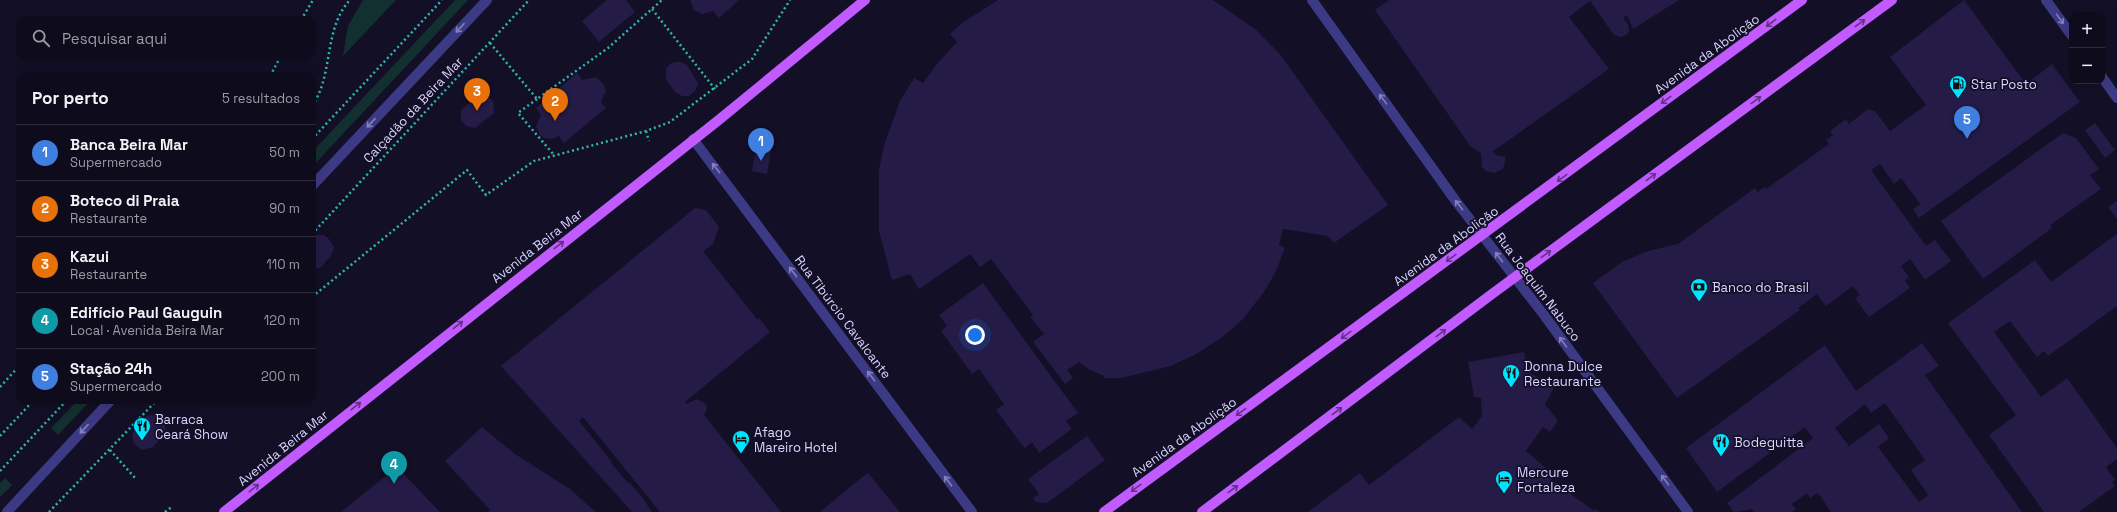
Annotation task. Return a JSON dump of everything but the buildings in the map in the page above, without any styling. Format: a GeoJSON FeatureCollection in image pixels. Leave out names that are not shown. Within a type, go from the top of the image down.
{"type":"FeatureCollection","features":[{"type":"Feature","properties":{"kind":"main road","name":"Avenida Beira Mar"},"geometry":{"type":"LineString","coordinates":[[230,510],[865,0]]}},
{"type":"Feature","properties":{"kind":"main road","name":"Avenida da Abolição"},"geometry":{"type":"LineString","coordinates":[[1104,512],[1802,0]]}},
{"type":"Feature","properties":{"kind":"main road"},"geometry":{"type":"LineString","coordinates":[[1202,512],[1515,278],[1892,0]]}},
{"type":"Feature","properties":{"kind":"street"},"geometry":{"type":"LineString","coordinates":[[316,182],[487,0]]}},
{"type":"Feature","properties":{"kind":"street","name":"Rua Joaquim Nabuco"},"geometry":{"type":"LineString","coordinates":[[1312,0],[1483,235],[1688,512]]}},
{"type":"Feature","properties":{"kind":"street"},"geometry":{"type":"LineString","coordinates":[[2046,0],[2069,32]]}},
{"type":"Feature","properties":{"kind":"street"},"geometry":{"type":"LineString","coordinates":[[2105,81],[2117,98]]}},
{"type":"Feature","properties":{"kind":"street","name":"Rua Tibúrcio Cavalcante"},"geometry":{"type":"LineString","coordinates":[[694,138],[972,512]]}},
{"type":"Feature","properties":{"kind":"street"},"geometry":{"type":"LineString","coordinates":[[7,512],[107,404]]}},
{"type":"Feature","properties":{"kind":"path"},"geometry":{"type":"LineString","coordinates":[[303,16],[312,0]]}},
{"type":"Feature","properties":{"kind":"path"},"geometry":{"type":"LineString","coordinates":[[316,97],[322,83],[332,35],[350,0]]}},
{"type":"Feature","properties":{"kind":"path"},"geometry":{"type":"LineString","coordinates":[[316,135],[442,0]]}},
{"type":"Feature","properties":{"kind":"path","name":"Calçadão da Beira Mar"},"geometry":{"type":"LineString","coordinates":[[316,230],[529,0]]}},
{"type":"Feature","properties":{"kind":"path"},"geometry":{"type":"LineString","coordinates":[[554,155],[518,113],[536,98],[608,48],[662,0]]}},
{"type":"Feature","properties":{"kind":"path"},"geometry":{"type":"LineString","coordinates":[[316,294],[467,170],[486,195],[534,161],[646,131],[670,122],[752,60],[790,0]]}},
{"type":"Feature","properties":{"kind":"path"},"geometry":{"type":"LineString","coordinates":[[652,9],[715,89]]}},
{"type":"Feature","properties":{"kind":"path"},"geometry":{"type":"LineString","coordinates":[[490,42],[536,98]]}},
{"type":"Feature","properties":{"kind":"path"},"geometry":{"type":"LineString","coordinates":[[272,72],[279,60]]}},
{"type":"Feature","properties":{"kind":"path"},"geometry":{"type":"LineString","coordinates":[[646,131],[650,141]]}},
{"type":"Feature","properties":{"kind":"path"},"geometry":{"type":"LineString","coordinates":[[0,387],[16,370]]}},
{"type":"Feature","properties":{"kind":"path"},"geometry":{"type":"LineString","coordinates":[[0,436],[30,404]]}},
{"type":"Feature","properties":{"kind":"path"},"geometry":{"type":"LineString","coordinates":[[0,471],[63,404]]}},
{"type":"Feature","properties":{"kind":"path"},"geometry":{"type":"LineString","coordinates":[[49,512],[153,404]]}},
{"type":"Feature","properties":{"kind":"path"},"geometry":{"type":"LineString","coordinates":[[110,450],[136,479]]}},
{"type":"Feature","properties":{"kind":"path"},"geometry":{"type":"LineString","coordinates":[[165,512],[173,506]]}},
{"type":"Feature","properties":{"kind":"green space"},"geometry":{"type":"Polygon","coordinates":[[[363,0],[396,0],[343,56],[348,26],[363,0]]]}},
{"type":"Feature","properties":{"kind":"green space"},"geometry":{"type":"Polygon","coordinates":[[[455,0],[468,0],[316,163],[316,148],[455,0]]]}},
{"type":"Feature","properties":{"kind":"green space"},"geometry":{"type":"Polygon","coordinates":[[[74,404],[87,404],[58,435],[51,428],[74,404]]]}},
{"type":"Feature","properties":{"kind":"green space"},"geometry":{"type":"Polygon","coordinates":[[[5,478],[12,485],[0,497],[0,483],[5,478]]]}},
{"type":"Feature","properties":{"kind":"place","name":"Star Posto"},"geometry":{"type":"Point","coordinates":[1958,99]}},
{"type":"Feature","properties":{"kind":"place","name":"Kazui"},"geometry":{"type":"Point","coordinates":[477,111]}},
{"type":"Feature","properties":{"kind":"place","name":"Boteco di Praia"},"geometry":{"type":"Point","coordinates":[555,121]}},
{"type":"Feature","properties":{"kind":"place","name":"Stação 24h"},"geometry":{"type":"Point","coordinates":[1967,139]}},
{"type":"Feature","properties":{"kind":"place","name":"Banca Beira Mar"},"geometry":{"type":"Point","coordinates":[761,161]}},
{"type":"Feature","properties":{"kind":"place","name":"Banco do Brasil"},"geometry":{"type":"Point","coordinates":[1699,302]}},
{"type":"Feature","properties":{"kind":"place","name":"Donna Dulce Restaurante"},"geometry":{"type":"Point","coordinates":[1511,388]}},
{"type":"Feature","properties":{"kind":"place","name":"Barraca Ceará Show"},"geometry":{"type":"Point","coordinates":[142,441]}},
{"type":"Feature","properties":{"kind":"place","name":"Afago Mareiro Hotel"},"geometry":{"type":"Point","coordinates":[741,454]}},
{"type":"Feature","properties":{"kind":"place","name":"Bodeguitta"},"geometry":{"type":"Point","coordinates":[1721,457]}},
{"type":"Feature","properties":{"kind":"place","name":"Edifício Paul Gauguin"},"geometry":{"type":"Point","coordinates":[394,484]}},
{"type":"Feature","properties":{"kind":"place","name":"Mercure Fortaleza"},"geometry":{"type":"Point","coordinates":[1504,494]}}]}
